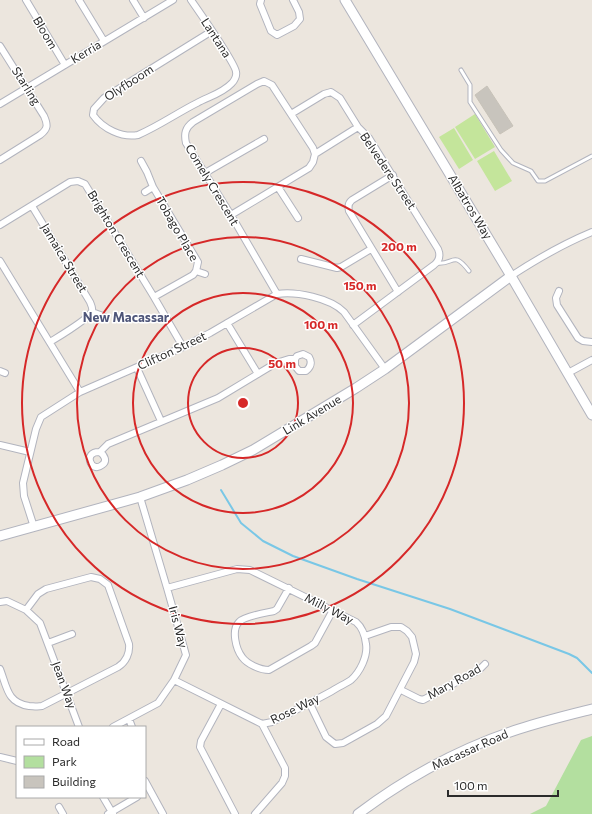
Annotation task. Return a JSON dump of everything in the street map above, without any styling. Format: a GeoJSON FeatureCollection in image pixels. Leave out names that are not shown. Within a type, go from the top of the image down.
{"type":"FeatureCollection","features":[{"type":"Feature","properties":{"kind":"street","name":"Bloom"},"geometry":{"type":"LineString","coordinates":[[26,0],[65,65]]}},
{"type":"Feature","properties":{"kind":"street"},"geometry":{"type":"LineString","coordinates":[[79,0],[104,41]]}},
{"type":"Feature","properties":{"kind":"street"},"geometry":{"type":"LineString","coordinates":[[133,0],[144,18]]}},
{"type":"Feature","properties":{"kind":"street","name":"Kerria"},"geometry":{"type":"LineString","coordinates":[[0,104],[173,0]]}},
{"type":"Feature","properties":{"kind":"street","name":"Lantana"},"geometry":{"type":"LineString","coordinates":[[192,0],[236,71],[236,76]]}},
{"type":"Feature","properties":{"kind":"street"},"geometry":{"type":"LineString","coordinates":[[261,0],[260,4],[271,32],[277,35],[294,26],[300,19],[299,12],[292,0]]}},
{"type":"Feature","properties":{"kind":"street","name":"Albatros Way"},"geometry":{"type":"LineString","coordinates":[[345,0],[511,276],[592,415]]}},
{"type":"Feature","properties":{"kind":"street","name":"Olyfboom"},"geometry":{"type":"LineString","coordinates":[[212,31],[104,98],[94,109],[93,115],[98,122],[122,135],[138,135],[197,102],[223,90],[232,83],[236,76]]}},
{"type":"Feature","properties":{"kind":"street","name":"Starling"},"geometry":{"type":"LineString","coordinates":[[0,46],[44,116],[47,124],[45,131],[35,139],[0,160]]}},
{"type":"Feature","properties":{"kind":"street","name":"Comely Crescent"},"geometry":{"type":"LineString","coordinates":[[277,294],[231,215],[186,143],[184,137],[187,128],[193,122],[257,84],[264,82],[272,85],[315,154]]}},
{"type":"Feature","properties":{"kind":"street"},"geometry":{"type":"LineString","coordinates":[[291,114],[326,93],[332,92],[340,98],[358,127]]}},
{"type":"Feature","properties":{"kind":"street","name":"Belvedere Street"},"geometry":{"type":"LineString","coordinates":[[231,215],[309,168],[313,162],[315,154],[358,127],[369,138],[438,249],[440,255],[436,264]]}},
{"type":"Feature","properties":{"kind":"street"},"geometry":{"type":"LineString","coordinates":[[205,173],[264,139]]}},
{"type":"Feature","properties":{"kind":"street","name":"Tobago Place"},"geometry":{"type":"LineString","coordinates":[[140,161],[147,172],[153,187],[198,262],[196,271],[189,278],[154,297]]}},
{"type":"Feature","properties":{"kind":"street"},"geometry":{"type":"LineString","coordinates":[[393,175],[352,200],[348,206],[349,211],[398,292]]}},
{"type":"Feature","properties":{"kind":"street","name":"Brighton Crescent"},"geometry":{"type":"LineString","coordinates":[[0,225],[70,182],[78,181],[85,184],[184,347]]}},
{"type":"Feature","properties":{"kind":"street","name":"Tobago Place"},"geometry":{"type":"LineString","coordinates":[[145,192],[153,187]]}},
{"type":"Feature","properties":{"kind":"street"},"geometry":{"type":"LineString","coordinates":[[278,187],[298,218]]}},
{"type":"Feature","properties":{"kind":"street","name":"Jamaica Street"},"geometry":{"type":"LineString","coordinates":[[32,206],[90,302],[92,312]]}},
{"type":"Feature","properties":{"kind":"street","name":"Link Avenue"},"geometry":{"type":"LineString","coordinates":[[0,536],[140,497],[201,474],[253,450],[385,369],[511,276],[539,258],[592,232]]}},
{"type":"Feature","properties":{"kind":"street"},"geometry":{"type":"LineString","coordinates":[[301,259],[337,268],[342,267],[372,248]]}},
{"type":"Feature","properties":{"kind":"street"},"geometry":{"type":"LineString","coordinates":[[0,261],[80,392]]}},
{"type":"Feature","properties":{"kind":"street"},"geometry":{"type":"LineString","coordinates":[[353,325],[436,264]]}},
{"type":"Feature","properties":{"kind":"street","name":"Tobago Place"},"geometry":{"type":"LineString","coordinates":[[196,271],[205,274]]}},
{"type":"Feature","properties":{"kind":"street"},"geometry":{"type":"LineString","coordinates":[[559,291],[556,298],[557,305],[578,338],[583,341],[592,342]]}},
{"type":"Feature","properties":{"kind":"street"},"geometry":{"type":"LineString","coordinates":[[277,294],[290,293],[332,303],[340,309],[353,325],[385,369]]}},
{"type":"Feature","properties":{"kind":"street","name":"Clifton Street"},"geometry":{"type":"LineString","coordinates":[[34,527],[23,490],[23,483],[36,429],[41,417],[80,392],[184,347],[277,294]]}},
{"type":"Feature","properties":{"kind":"street"},"geometry":{"type":"LineString","coordinates":[[50,342],[82,321],[92,312],[103,316]]}},
{"type":"Feature","properties":{"kind":"street"},"geometry":{"type":"LineString","coordinates":[[227,323],[258,374]]}},
{"type":"Feature","properties":{"kind":"street"},"geometry":{"type":"LineString","coordinates":[[100,452],[108,444],[218,398],[276,363],[289,359],[295,359]]}},
{"type":"Feature","properties":{"kind":"street"},"geometry":{"type":"LineString","coordinates":[[568,373],[592,360]]}},
{"type":"Feature","properties":{"kind":"street"},"geometry":{"type":"LineString","coordinates":[[137,368],[161,421]]}},
{"type":"Feature","properties":{"kind":"street"},"geometry":{"type":"LineString","coordinates":[[0,445],[30,452]]}},
{"type":"Feature","properties":{"kind":"street","name":"Iris Way"},"geometry":{"type":"LineString","coordinates":[[115,726],[158,703],[174,680],[186,655],[140,497]]}},
{"type":"Feature","properties":{"kind":"street","name":"Milly Way"},"geometry":{"type":"LineString","coordinates":[[167,588],[241,568],[250,570],[289,588],[356,622],[362,629],[365,636],[395,626],[402,627],[409,633],[416,658],[401,690],[386,716],[382,720],[339,744],[332,742],[326,737],[310,704]]}},
{"type":"Feature","properties":{"kind":"street"},"geometry":{"type":"LineString","coordinates":[[0,669],[12,700],[20,704],[38,707],[118,667],[128,656],[130,648],[129,644],[108,585],[100,579],[91,577],[46,589],[38,594],[26,610]]}},
{"type":"Feature","properties":{"kind":"street"},"geometry":{"type":"LineString","coordinates":[[289,588],[279,606],[274,611],[244,619],[238,623],[235,628],[234,633],[241,656],[255,666],[269,670],[311,646],[315,643],[333,610]]}},
{"type":"Feature","properties":{"kind":"street","name":"Jean Way"},"geometry":{"type":"LineString","coordinates":[[0,602],[7,601],[26,610],[40,624],[68,693],[79,726]]}},
{"type":"Feature","properties":{"kind":"street"},"geometry":{"type":"LineString","coordinates":[[48,643],[72,634]]}},
{"type":"Feature","properties":{"kind":"street","name":"Rose Way"},"geometry":{"type":"LineString","coordinates":[[174,680],[262,724],[272,722],[310,704],[354,677],[366,652],[365,636]]}},
{"type":"Feature","properties":{"kind":"street","name":"Mary Road"},"geometry":{"type":"LineString","coordinates":[[401,690],[423,700],[479,670],[485,664]]}},
{"type":"Feature","properties":{"kind":"street"},"geometry":{"type":"LineString","coordinates":[[221,704],[201,741],[200,747],[235,814]]}},
{"type":"Feature","properties":{"kind":"street","name":"Macassar Road"},"geometry":{"type":"LineString","coordinates":[[358,814],[418,774],[460,752],[520,729],[592,709]]}},
{"type":"Feature","properties":{"kind":"street"},"geometry":{"type":"LineString","coordinates":[[129,719],[132,726]]}},
{"type":"Feature","properties":{"kind":"street"},"geometry":{"type":"LineString","coordinates":[[255,814],[282,783],[286,773],[285,768],[262,724]]}},
{"type":"Feature","properties":{"kind":"street"},"geometry":{"type":"LineString","coordinates":[[0,758],[16,761]]}},
{"type":"Feature","properties":{"kind":"street"},"geometry":{"type":"LineString","coordinates":[[147,791],[162,814]]}},
{"type":"Feature","properties":{"kind":"street"},"geometry":{"type":"LineString","coordinates":[[104,798],[111,813],[135,798]]}},
{"type":"Feature","properties":{"kind":"street"},"geometry":{"type":"LineString","coordinates":[[59,807],[63,814]]}},
{"type":"Feature","properties":{"kind":"lane"},"geometry":{"type":"LineString","coordinates":[[461,70],[470,85],[470,102],[501,150],[513,163],[531,171],[538,181],[545,181],[592,156]]}},
{"type":"Feature","properties":{"kind":"lane"},"geometry":{"type":"LineString","coordinates":[[436,264],[456,259],[462,262],[469,271]]}},
{"type":"Feature","properties":{"kind":"green space"},"geometry":{"type":"Polygon","coordinates":[[[475,114],[495,147],[475,159],[455,127],[475,114]]]}},
{"type":"Feature","properties":{"kind":"green space"},"geometry":{"type":"Polygon","coordinates":[[[454,128],[473,160],[459,169],[439,137],[454,128]]]}},
{"type":"Feature","properties":{"kind":"green space"},"geometry":{"type":"Polygon","coordinates":[[[494,151],[512,181],[495,191],[477,161],[494,151]]]}},
{"type":"Feature","properties":{"kind":"green space"},"geometry":{"type":"Polygon","coordinates":[[[592,736],[592,814],[530,814],[546,806],[581,740],[592,736]]]}},
{"type":"Feature","properties":{"kind":"building"},"geometry":{"type":"Polygon","coordinates":[[[487,86],[513,126],[500,134],[475,95],[487,86]]]}},
{"type":"Feature","properties":{"kind":"waterway"},"geometry":{"type":"LineString","coordinates":[[221,490],[241,523],[263,541],[293,556],[357,579],[450,609],[569,654],[577,658],[592,673]]}},
{"type":"Feature","properties":{"kind":"district","name":"New Macassar"},"geometry":{"type":"Point","coordinates":[126,317]}}]}
